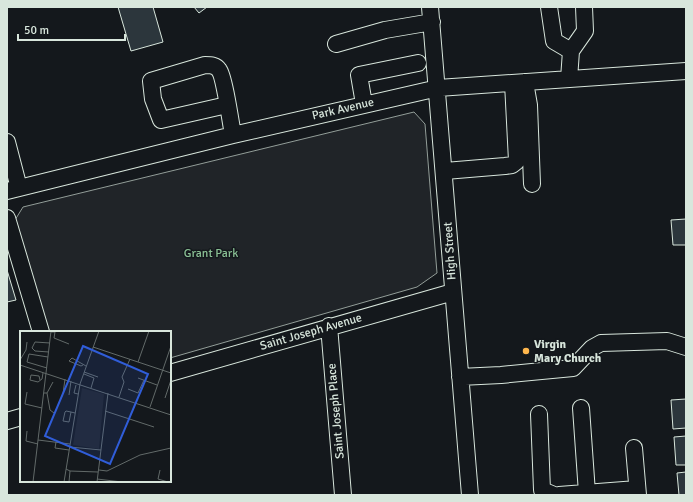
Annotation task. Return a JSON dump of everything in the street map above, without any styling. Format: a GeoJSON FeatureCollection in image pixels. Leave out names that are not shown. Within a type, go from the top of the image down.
{"type":"FeatureCollection","features":[{"type":"Feature","properties":{"kind":"street"},"geometry":{"type":"LineString","coordinates":[[549,7],[554,41],[571,51]]}},
{"type":"Feature","properties":{"kind":"street"},"geometry":{"type":"LineString","coordinates":[[570,79],[571,51],[585,31],[584,7]]}},
{"type":"Feature","properties":{"kind":"street"},"geometry":{"type":"LineString","coordinates":[[336,44],[385,30],[431,14]]}},
{"type":"Feature","properties":{"kind":"street","name":"High Street"},"geometry":{"type":"LineString","coordinates":[[431,14],[445,171],[453,292],[470,495]]}},
{"type":"Feature","properties":{"kind":"street"},"geometry":{"type":"LineString","coordinates":[[364,104],[359,75],[418,63]]}},
{"type":"Feature","properties":{"kind":"street"},"geometry":{"type":"LineString","coordinates":[[227,104],[161,120],[158,116],[153,99],[151,81],[206,65],[213,65],[220,71],[227,104],[233,135]]}},
{"type":"Feature","properties":{"kind":"street","name":"Park Avenue"},"geometry":{"type":"LineString","coordinates":[[13,190],[233,135],[438,88],[686,71]]}},
{"type":"Feature","properties":{"kind":"street"},"geometry":{"type":"LineString","coordinates":[[445,171],[505,166],[512,165],[517,161],[519,83]]}},
{"type":"Feature","properties":{"kind":"street"},"geometry":{"type":"LineString","coordinates":[[519,83],[528,105],[532,184]]}},
{"type":"Feature","properties":{"kind":"street"},"geometry":{"type":"LineString","coordinates":[[7,142],[13,190]]}},
{"type":"Feature","properties":{"kind":"street"},"geometry":{"type":"LineString","coordinates":[[7,218],[41,331]]}},
{"type":"Feature","properties":{"kind":"street","name":"Saint Joseph Avenue"},"geometry":{"type":"LineString","coordinates":[[171,373],[329,326],[453,292]]}},
{"type":"Feature","properties":{"kind":"street","name":"Saint Joseph Place"},"geometry":{"type":"LineString","coordinates":[[329,326],[343,495]]}},
{"type":"Feature","properties":{"kind":"street"},"geometry":{"type":"LineString","coordinates":[[460,376],[501,375],[573,368],[592,348],[602,343],[666,341],[686,347]]}},
{"type":"Feature","properties":{"kind":"street"},"geometry":{"type":"LineString","coordinates":[[581,408],[588,493]]}},
{"type":"Feature","properties":{"kind":"street"},"geometry":{"type":"LineString","coordinates":[[538,414],[542,490],[554,495]]}},
{"type":"Feature","properties":{"kind":"street"},"geometry":{"type":"LineString","coordinates":[[7,421],[20,417]]}},
{"type":"Feature","properties":{"kind":"street"},"geometry":{"type":"LineString","coordinates":[[558,495],[637,492],[634,448]]}},
{"type":"Feature","properties":{"kind":"green space","name":"Grant Park"},"geometry":{"type":"Polygon","coordinates":[[[414,112],[425,124],[437,273],[417,287],[171,358],[171,331],[47,331],[15,220],[23,207],[414,112]]]}},
{"type":"Feature","properties":{"kind":"building"},"geometry":{"type":"Polygon","coordinates":[[[118,7],[153,7],[163,42],[131,51],[118,7]]]}},
{"type":"Feature","properties":{"kind":"building"},"geometry":{"type":"Polygon","coordinates":[[[194,7],[207,7],[199,13],[194,7]]]}},
{"type":"Feature","properties":{"kind":"building"},"geometry":{"type":"Polygon","coordinates":[[[686,219],[686,245],[673,245],[671,220],[686,219]]]}},
{"type":"Feature","properties":{"kind":"building"},"geometry":{"type":"Polygon","coordinates":[[[7,270],[16,300],[7,302],[7,270]]]}},
{"type":"Feature","properties":{"kind":"building"},"geometry":{"type":"Polygon","coordinates":[[[686,399],[686,428],[673,429],[671,400],[686,399]]]}},
{"type":"Feature","properties":{"kind":"building"},"geometry":{"type":"Polygon","coordinates":[[[686,436],[686,465],[676,465],[674,437],[686,436]]]}},
{"type":"Feature","properties":{"kind":"building"},"geometry":{"type":"Polygon","coordinates":[[[686,472],[686,495],[679,495],[677,473],[686,472]]]}},
{"type":"Feature","properties":{"kind":"place","name":"Virgin Mary Church"},"geometry":{"type":"Point","coordinates":[526,351]}}]}
